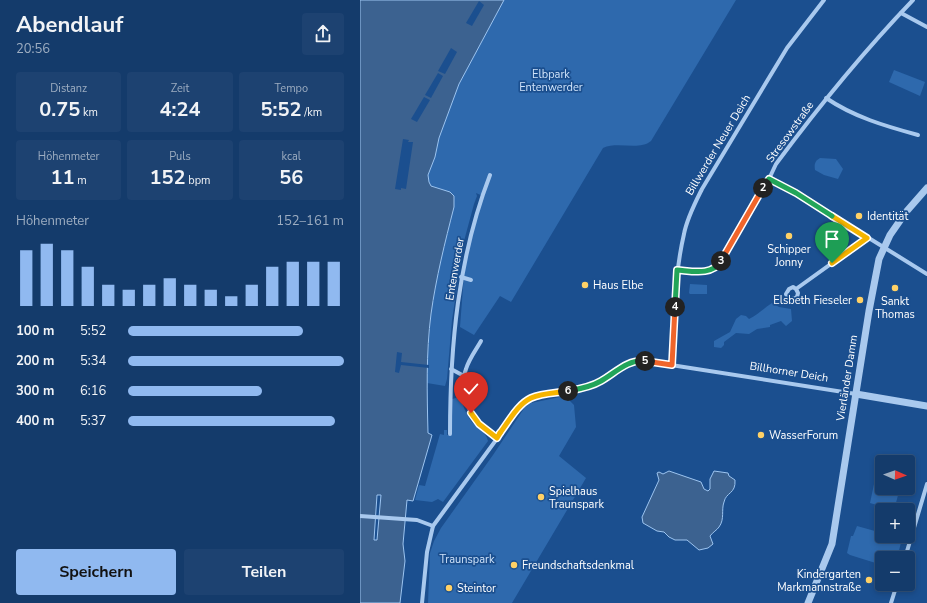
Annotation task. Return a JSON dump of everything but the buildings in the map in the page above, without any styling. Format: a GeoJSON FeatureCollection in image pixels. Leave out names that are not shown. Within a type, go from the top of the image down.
{"type":"FeatureCollection","features":[{"type":"Feature","properties":{"kind":"street","name":"Billwerder Neuer Deich"},"geometry":{"type":"LineString","coordinates":[[672,365],[677,270],[684,233],[694,204],[787,48],[824,0]]}},
{"type":"Feature","properties":{"kind":"street","name":"Stresowstraße"},"geometry":{"type":"LineString","coordinates":[[677,270],[708,271],[718,266],[769,179],[776,164],[826,98],[874,40],[913,0]]}},
{"type":"Feature","properties":{"kind":"street"},"geometry":{"type":"LineString","coordinates":[[900,13],[927,27]]}},
{"type":"Feature","properties":{"kind":"street","name":"Stresowstraße"},"geometry":{"type":"LineString","coordinates":[[826,98],[855,115],[873,122],[918,135]]}},
{"type":"Feature","properties":{"kind":"street","name":"Entenwerder"},"geometry":{"type":"LineString","coordinates":[[450,434],[451,369],[461,277],[476,214],[490,174]]}},
{"type":"Feature","properties":{"kind":"street"},"geometry":{"type":"LineString","coordinates":[[769,179],[796,193],[927,274]]}},
{"type":"Feature","properties":{"kind":"street","name":"Vierländer Damm"},"geometry":{"type":"LineString","coordinates":[[808,603],[832,544],[875,273],[883,248],[906,212],[927,188]]}},
{"type":"Feature","properties":{"kind":"street"},"geometry":{"type":"LineString","coordinates":[[796,289],[867,238]]}},
{"type":"Feature","properties":{"kind":"street"},"geometry":{"type":"LineString","coordinates":[[461,277],[471,280]]}},
{"type":"Feature","properties":{"kind":"street"},"geometry":{"type":"LineString","coordinates":[[481,341],[468,364],[464,376],[464,394],[469,409],[479,424],[497,438]]}},
{"type":"Feature","properties":{"kind":"street","name":"Billhorner Deich"},"geometry":{"type":"LineString","coordinates":[[433,526],[524,403],[532,398],[588,387],[601,382],[637,360],[927,406]]}},
{"type":"Feature","properties":{"kind":"street"},"geometry":{"type":"LineString","coordinates":[[451,369],[464,376]]}},
{"type":"Feature","properties":{"kind":"street"},"geometry":{"type":"LineString","coordinates":[[907,551],[927,484]]}},
{"type":"Feature","properties":{"kind":"street"},"geometry":{"type":"LineString","coordinates":[[360,516],[423,522],[433,526],[426,552],[422,603]]}},
{"type":"Feature","properties":{"kind":"street"},"geometry":{"type":"LineString","coordinates":[[891,603],[895,591]]}},
{"type":"Feature","properties":{"kind":"green space","name":"Elbpark Entenwerder"},"geometry":{"type":"Polygon","coordinates":[[[498,0],[736,0],[651,141],[641,145],[615,145],[603,148],[511,302],[500,296],[474,335],[460,327],[464,274],[470,241],[483,196],[476,193],[477,196],[464,241],[452,320],[447,379],[445,386],[427,383],[431,314],[437,279],[438,195],[422,177],[441,117],[498,0]]]}},
{"type":"Feature","properties":{"kind":"green space"},"geometry":{"type":"Polygon","coordinates":[[[894,70],[925,82],[920,96],[889,82],[894,70]]]}},
{"type":"Feature","properties":{"kind":"green space"},"geometry":{"type":"Polygon","coordinates":[[[820,158],[836,159],[843,169],[838,179],[824,175],[815,170],[815,163],[820,158]]]}},
{"type":"Feature","properties":{"kind":"green space"},"geometry":{"type":"Polygon","coordinates":[[[690,284],[707,285],[707,294],[690,294],[690,284]]]}},
{"type":"Feature","properties":{"kind":"green space"},"geometry":{"type":"Polygon","coordinates":[[[772,303],[779,307],[791,309],[792,321],[786,326],[781,321],[770,325],[770,327],[757,329],[749,334],[736,333],[724,342],[724,345],[721,348],[714,347],[714,341],[730,332],[736,319],[741,315],[746,316],[749,319],[772,303]]]}},
{"type":"Feature","properties":{"kind":"green space","name":"Traunspark"},"geometry":{"type":"Polygon","coordinates":[[[565,396],[574,405],[576,427],[559,456],[586,478],[512,603],[428,603],[430,553],[441,528],[525,407],[531,403],[565,396]]]}},
{"type":"Feature","properties":{"kind":"green space"},"geometry":{"type":"Polygon","coordinates":[[[460,397],[469,418],[483,433],[488,441],[443,502],[438,499],[432,502],[415,500],[419,485],[425,486],[440,434],[444,435],[444,430],[447,430],[447,435],[451,435],[452,399],[460,397]]]}},
{"type":"Feature","properties":{"kind":"green space"},"geometry":{"type":"Polygon","coordinates":[[[874,484],[875,495],[898,495],[896,503],[875,503],[875,504],[870,503],[874,484]]]}},
{"type":"Feature","properties":{"kind":"green space"},"geometry":{"type":"Polygon","coordinates":[[[857,526],[875,531],[875,543],[901,543],[899,551],[875,551],[875,563],[847,553],[851,536],[853,536],[857,526]]]}},
{"type":"Feature","properties":{"kind":"shaded area"},"geometry":{"type":"Polygon","coordinates":[[[360,0],[504,0],[459,84],[439,138],[435,157],[428,175],[431,186],[450,192],[454,196],[454,207],[438,274],[429,329],[427,373],[428,433],[432,435],[413,501],[407,500],[403,544],[405,561],[400,603],[360,603],[360,0]],[[377,495],[374,540],[377,540],[381,495],[377,495]]]}},
{"type":"Feature","properties":{"kind":"shaded area"},"geometry":{"type":"Polygon","coordinates":[[[669,471],[701,482],[704,489],[708,491],[710,489],[710,479],[714,471],[728,473],[729,476],[735,480],[734,488],[724,502],[721,524],[710,536],[713,544],[708,548],[699,550],[687,540],[675,540],[664,532],[657,531],[643,523],[642,517],[659,480],[657,473],[659,472],[663,474],[669,471]]]}},
{"type":"Feature","properties":{"kind":"pier"},"geometry":{"type":"Polygon","coordinates":[[[479,1],[484,5],[472,26],[466,23],[479,1]]]}},
{"type":"Feature","properties":{"kind":"pier"},"geometry":{"type":"Polygon","coordinates":[[[451,48],[457,52],[445,74],[438,71],[451,48]]]}},
{"type":"Feature","properties":{"kind":"pier"},"geometry":{"type":"Polygon","coordinates":[[[438,73],[443,76],[431,98],[425,95],[438,73]]]}},
{"type":"Feature","properties":{"kind":"pier"},"geometry":{"type":"Polygon","coordinates":[[[424,97],[430,100],[417,122],[411,119],[424,97]]]}},
{"type":"Feature","properties":{"kind":"pier"},"geometry":{"type":"Polygon","coordinates":[[[403,139],[409,140],[408,142],[413,142],[406,189],[401,188],[401,190],[395,189],[403,139]]]}},
{"type":"Feature","properties":{"kind":"pier"},"geometry":{"type":"Polygon","coordinates":[[[397,352],[402,353],[401,362],[429,365],[429,368],[401,365],[399,373],[395,372],[397,352]]]}},
{"type":"Feature","properties":{"kind":"place","name":"Identität"},"geometry":{"type":"Point","coordinates":[859,216]}},
{"type":"Feature","properties":{"kind":"place","name":"Schipper Jonny"},"geometry":{"type":"Point","coordinates":[789,236]}},
{"type":"Feature","properties":{"kind":"place","name":"Haus Elbe"},"geometry":{"type":"Point","coordinates":[585,285]}},
{"type":"Feature","properties":{"kind":"place","name":"Sankt Thomas"},"geometry":{"type":"Point","coordinates":[895,288]}},
{"type":"Feature","properties":{"kind":"place","name":"Elsbeth Fieseler"},"geometry":{"type":"Point","coordinates":[860,300]}},
{"type":"Feature","properties":{"kind":"place","name":"WasserForum"},"geometry":{"type":"Point","coordinates":[761,435]}},
{"type":"Feature","properties":{"kind":"place","name":"Spielhaus Traunspark"},"geometry":{"type":"Point","coordinates":[541,497]}},
{"type":"Feature","properties":{"kind":"place","name":"Freundschaftsdenkmal"},"geometry":{"type":"Point","coordinates":[514,565]}},
{"type":"Feature","properties":{"kind":"place","name":"Kindergarten Markmannstraße"},"geometry":{"type":"Point","coordinates":[869,580]}},
{"type":"Feature","properties":{"kind":"place","name":"Steintor"},"geometry":{"type":"Point","coordinates":[449,588]}},
{"type":"Feature","properties":{"kind":"route"},"geometry":{"type":"LineString","coordinates":[[471,413],[479,424],[497,438],[524,403],[532,398],[579,390],[588,387],[601,382],[637,360],[672,365],[677,270],[708,271],[718,266],[769,179],[796,193],[867,238],[832,263]]}}]}
